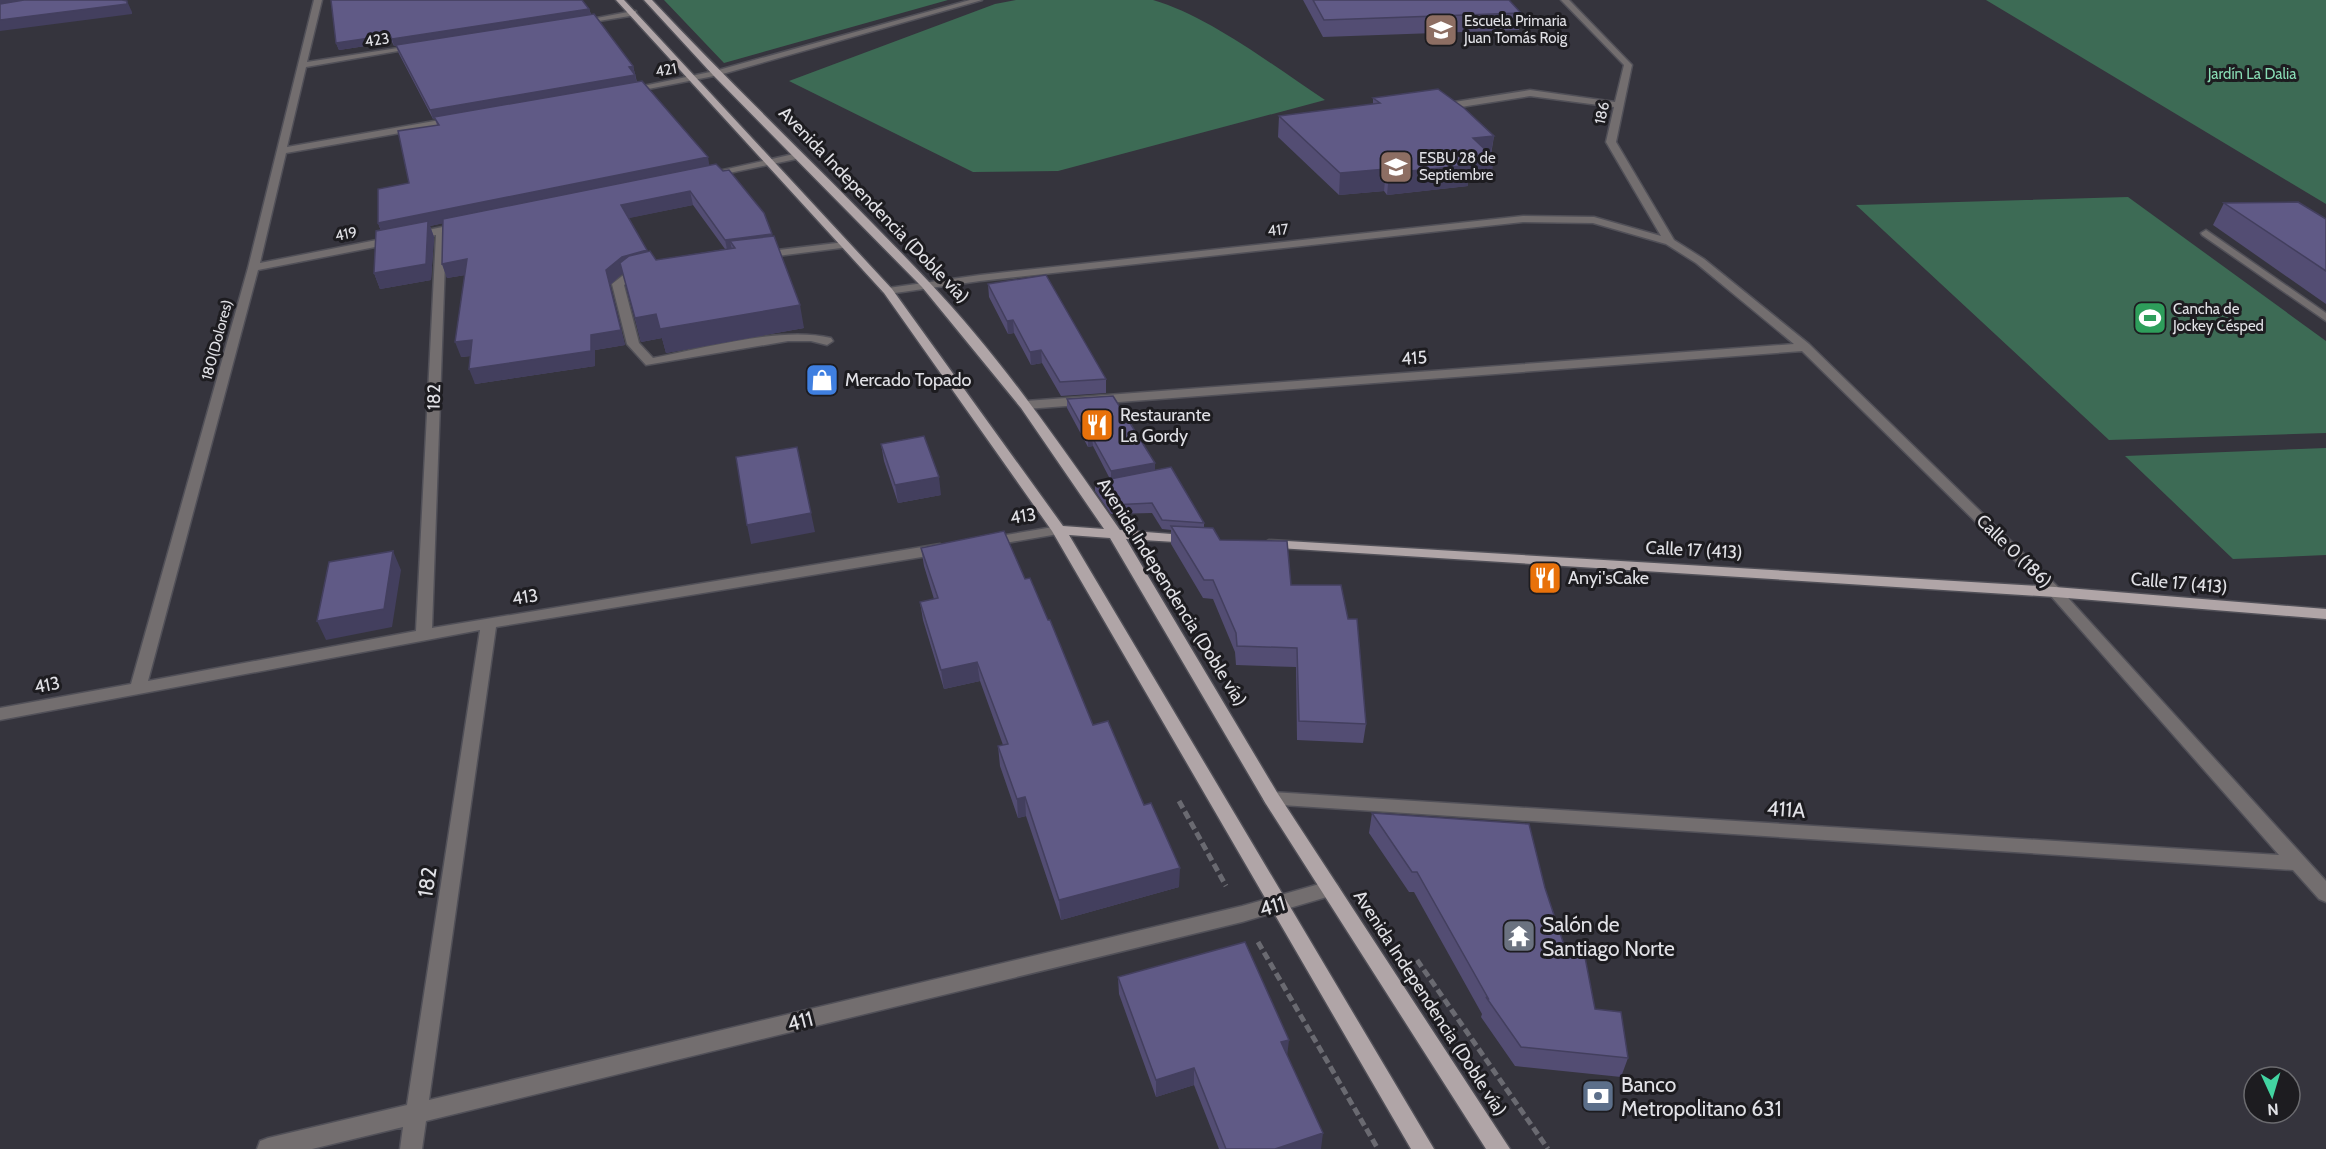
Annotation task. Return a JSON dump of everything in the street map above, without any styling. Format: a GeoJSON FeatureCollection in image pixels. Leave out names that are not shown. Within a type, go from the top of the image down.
{"type":"FeatureCollection","features":[{"type":"Feature","properties":{"kind":"main road"},"geometry":{"type":"LineString","coordinates":[[620,0],[888,291],[1059,530],[1423,1149]]}},
{"type":"Feature","properties":{"kind":"main road","name":"Avenida Independencia (Doble vía)"},"geometry":{"type":"LineString","coordinates":[[648,0],[716,73],[926,285],[1026,405],[1116,534],[1272,799],[1499,1149]]}},
{"type":"Feature","properties":{"kind":"main road"},"geometry":{"type":"LineString","coordinates":[[1059,530],[1207,540]]}},
{"type":"Feature","properties":{"kind":"main road","name":"Calle 17 (413)"},"geometry":{"type":"LineString","coordinates":[[1255,543],[2055,592],[2326,614]]}},
{"type":"Feature","properties":{"kind":"street","name":"180(Dolores)"},"geometry":{"type":"LineString","coordinates":[[138,687],[253,267],[318,0]]}},
{"type":"Feature","properties":{"kind":"street","name":"421"},"geometry":{"type":"LineString","coordinates":[[621,91],[716,73],[978,0]]}},
{"type":"Feature","properties":{"kind":"street","name":"186"},"geometry":{"type":"LineString","coordinates":[[1565,0],[1628,65],[1611,142],[1670,242]]}},
{"type":"Feature","properties":{"kind":"street"},"geometry":{"type":"LineString","coordinates":[[570,23],[633,13]]}},
{"type":"Feature","properties":{"kind":"street","name":"423"},"geometry":{"type":"LineString","coordinates":[[303,65],[431,45]]}},
{"type":"Feature","properties":{"kind":"street"},"geometry":{"type":"LineString","coordinates":[[1448,106],[1530,93],[1618,105]]}},
{"type":"Feature","properties":{"kind":"street"},"geometry":{"type":"LineString","coordinates":[[282,151],[469,118]]}},
{"type":"Feature","properties":{"kind":"street"},"geometry":{"type":"LineString","coordinates":[[694,178],[798,156]]}},
{"type":"Feature","properties":{"kind":"street","name":"417"},"geometry":{"type":"LineString","coordinates":[[888,291],[1524,219],[1594,220],[1670,242]]}},
{"type":"Feature","properties":{"kind":"street","name":"419"},"geometry":{"type":"LineString","coordinates":[[253,267],[476,223]]}},
{"type":"Feature","properties":{"kind":"street","name":"182"},"geometry":{"type":"LineString","coordinates":[[424,636],[441,231]]}},
{"type":"Feature","properties":{"kind":"street"},"geometry":{"type":"LineString","coordinates":[[2206,233],[2326,318]]}},
{"type":"Feature","properties":{"kind":"street","name":"Calle 0 (186)"},"geometry":{"type":"LineString","coordinates":[[1670,242],[1700,261],[1805,347],[2055,592],[2326,894]]}},
{"type":"Feature","properties":{"kind":"street"},"geometry":{"type":"LineString","coordinates":[[754,256],[845,245]]}},
{"type":"Feature","properties":{"kind":"street"},"geometry":{"type":"LineString","coordinates":[[650,269],[630,275],[618,284],[633,344],[650,362],[788,337],[811,337],[827,341]]}},
{"type":"Feature","properties":{"kind":"street","name":"415"},"geometry":{"type":"LineString","coordinates":[[1026,405],[1805,347]]}},
{"type":"Feature","properties":{"kind":"street","name":"413"},"geometry":{"type":"LineString","coordinates":[[0,714],[489,623],[1059,530]]}},
{"type":"Feature","properties":{"kind":"street","name":"182"},"geometry":{"type":"LineString","coordinates":[[411,1149],[489,623]]}},
{"type":"Feature","properties":{"kind":"street","name":"411A"},"geometry":{"type":"LineString","coordinates":[[1272,799],[2297,863]]}},
{"type":"Feature","properties":{"kind":"street","name":"411"},"geometry":{"type":"LineString","coordinates":[[268,1149],[1277,904],[1330,889]]}},
{"type":"Feature","properties":{"kind":"green space"},"geometry":{"type":"Polygon","coordinates":[[[664,0],[948,0],[724,63],[664,0]]]}},
{"type":"Feature","properties":{"kind":"green space"},"geometry":{"type":"Polygon","coordinates":[[[1016,0],[1153,0],[1219,30],[1325,100],[1058,171],[973,172],[789,81],[995,4],[1016,0]]]}},
{"type":"Feature","properties":{"kind":"green space","name":"Jardín La Dalia"},"geometry":{"type":"Polygon","coordinates":[[[1986,0],[2326,0],[2326,204],[1986,0]]]}},
{"type":"Feature","properties":{"kind":"green space"},"geometry":{"type":"Polygon","coordinates":[[[2128,197],[2326,341],[2326,433],[2109,440],[1856,205],[2128,197]]]}},
{"type":"Feature","properties":{"kind":"green space"},"geometry":{"type":"Polygon","coordinates":[[[2326,448],[2326,555],[2233,559],[2125,456],[2326,448]]]}},
{"type":"Feature","properties":{"kind":"building"},"geometry":{"type":"Polygon","coordinates":[[[24,0],[122,0],[127,1],[127,4],[0,20],[0,4],[24,0]]]}},
{"type":"Feature","properties":{"kind":"building"},"geometry":{"type":"Polygon","coordinates":[[[331,0],[582,0],[589,9],[392,39],[390,35],[336,43],[331,0]]]}},
{"type":"Feature","properties":{"kind":"building"},"geometry":{"type":"Polygon","coordinates":[[[1313,0],[1509,0],[1521,13],[1324,20],[1313,0]]]}},
{"type":"Feature","properties":{"kind":"building"},"geometry":{"type":"Polygon","coordinates":[[[594,14],[633,66],[629,67],[635,75],[430,110],[396,45],[594,14]]]}},
{"type":"Feature","properties":{"kind":"building"},"geometry":{"type":"Polygon","coordinates":[[[642,81],[708,157],[378,223],[378,189],[409,183],[398,131],[439,125],[434,117],[642,81]]]}},
{"type":"Feature","properties":{"kind":"building"},"geometry":{"type":"Polygon","coordinates":[[[1438,89],[1464,108],[1494,136],[1473,138],[1494,158],[1466,161],[1471,165],[1389,173],[1386,169],[1340,173],[1279,116],[1380,103],[1373,98],[1438,89]]]}},
{"type":"Feature","properties":{"kind":"building"},"geometry":{"type":"Polygon","coordinates":[[[716,164],[723,171],[729,170],[764,213],[772,234],[725,240],[690,191],[621,205],[647,250],[622,257],[606,270],[621,330],[591,335],[591,351],[469,369],[472,340],[455,342],[467,259],[442,264],[443,219],[716,164]]]}},
{"type":"Feature","properties":{"kind":"building"},"geometry":{"type":"Polygon","coordinates":[[[2298,202],[2326,219],[2326,271],[2224,203],[2298,202]]]}},
{"type":"Feature","properties":{"kind":"building"},"geometry":{"type":"Polygon","coordinates":[[[428,221],[426,264],[374,273],[376,231],[428,221]]]}},
{"type":"Feature","properties":{"kind":"building"},"geometry":{"type":"Polygon","coordinates":[[[774,236],[800,305],[660,329],[656,314],[635,318],[620,263],[629,256],[650,251],[656,260],[735,248],[730,241],[774,236]]]}},
{"type":"Feature","properties":{"kind":"building"},"geometry":{"type":"Polygon","coordinates":[[[1046,275],[1106,379],[1060,382],[1041,350],[1030,352],[1013,320],[1007,321],[988,284],[1046,275]]]}},
{"type":"Feature","properties":{"kind":"building"},"geometry":{"type":"Polygon","coordinates":[[[1113,396],[1155,463],[1111,471],[1092,437],[1088,437],[1067,399],[1113,396]]]}},
{"type":"Feature","properties":{"kind":"building"},"geometry":{"type":"Polygon","coordinates":[[[924,436],[939,477],[895,485],[881,444],[924,436]]]}},
{"type":"Feature","properties":{"kind":"building"},"geometry":{"type":"Polygon","coordinates":[[[797,447],[811,513],[747,525],[736,457],[797,447]]]}},
{"type":"Feature","properties":{"kind":"building"},"geometry":{"type":"Polygon","coordinates":[[[1171,467],[1204,523],[1162,520],[1152,503],[1111,505],[1095,482],[1171,467]]]}},
{"type":"Feature","properties":{"kind":"building"},"geometry":{"type":"Polygon","coordinates":[[[1171,526],[1213,528],[1220,540],[1287,541],[1291,585],[1341,585],[1348,619],[1357,619],[1366,724],[1299,721],[1297,648],[1237,646],[1236,633],[1213,580],[1204,580],[1171,526]]]}},
{"type":"Feature","properties":{"kind":"building"},"geometry":{"type":"Polygon","coordinates":[[[1004,531],[1025,579],[1030,578],[1048,620],[1050,620],[1093,725],[1108,721],[1144,805],[1151,803],[1180,868],[1059,900],[1025,797],[1017,799],[998,746],[1008,744],[977,662],[941,670],[920,602],[938,598],[921,548],[1004,531]]]}},
{"type":"Feature","properties":{"kind":"building"},"geometry":{"type":"Polygon","coordinates":[[[393,551],[384,609],[317,621],[329,562],[393,551]]]}},
{"type":"Feature","properties":{"kind":"building"},"geometry":{"type":"Polygon","coordinates":[[[1372,813],[1529,824],[1545,888],[1566,951],[1584,952],[1595,1009],[1621,1012],[1628,1058],[1521,1047],[1486,997],[1488,998],[1417,872],[1412,872],[1372,813]]]}},
{"type":"Feature","properties":{"kind":"building"},"geometry":{"type":"Polygon","coordinates":[[[1245,942],[1289,1040],[1281,1042],[1323,1133],[1275,1149],[1226,1149],[1194,1068],[1156,1080],[1118,977],[1245,942]]]}},
{"type":"Feature","properties":{"kind":"place","name":"Escuela Primaria Juan Tomás Roig"},"geometry":{"type":"Point","coordinates":[1441,30]}},
{"type":"Feature","properties":{"kind":"place","name":"ESBU 28 de Septiembre"},"geometry":{"type":"Point","coordinates":[1396,167]}},
{"type":"Feature","properties":{"kind":"place","name":"Cancha de Jockey Césped"},"geometry":{"type":"Point","coordinates":[2150,318]}},
{"type":"Feature","properties":{"kind":"place","name":"Mercado Topado"},"geometry":{"type":"Point","coordinates":[822,380]}},
{"type":"Feature","properties":{"kind":"place","name":"Restaurante La Gordy"},"geometry":{"type":"Point","coordinates":[1097,425]}},
{"type":"Feature","properties":{"kind":"place","name":"Anyi'sCake"},"geometry":{"type":"Point","coordinates":[1545,578]}},
{"type":"Feature","properties":{"kind":"place","name":"Salón de Santiago Norte"},"geometry":{"type":"Point","coordinates":[1519,936]}},
{"type":"Feature","properties":{"kind":"place","name":"Banco Metropolitano 631"},"geometry":{"type":"Point","coordinates":[1598,1096]}}]}
